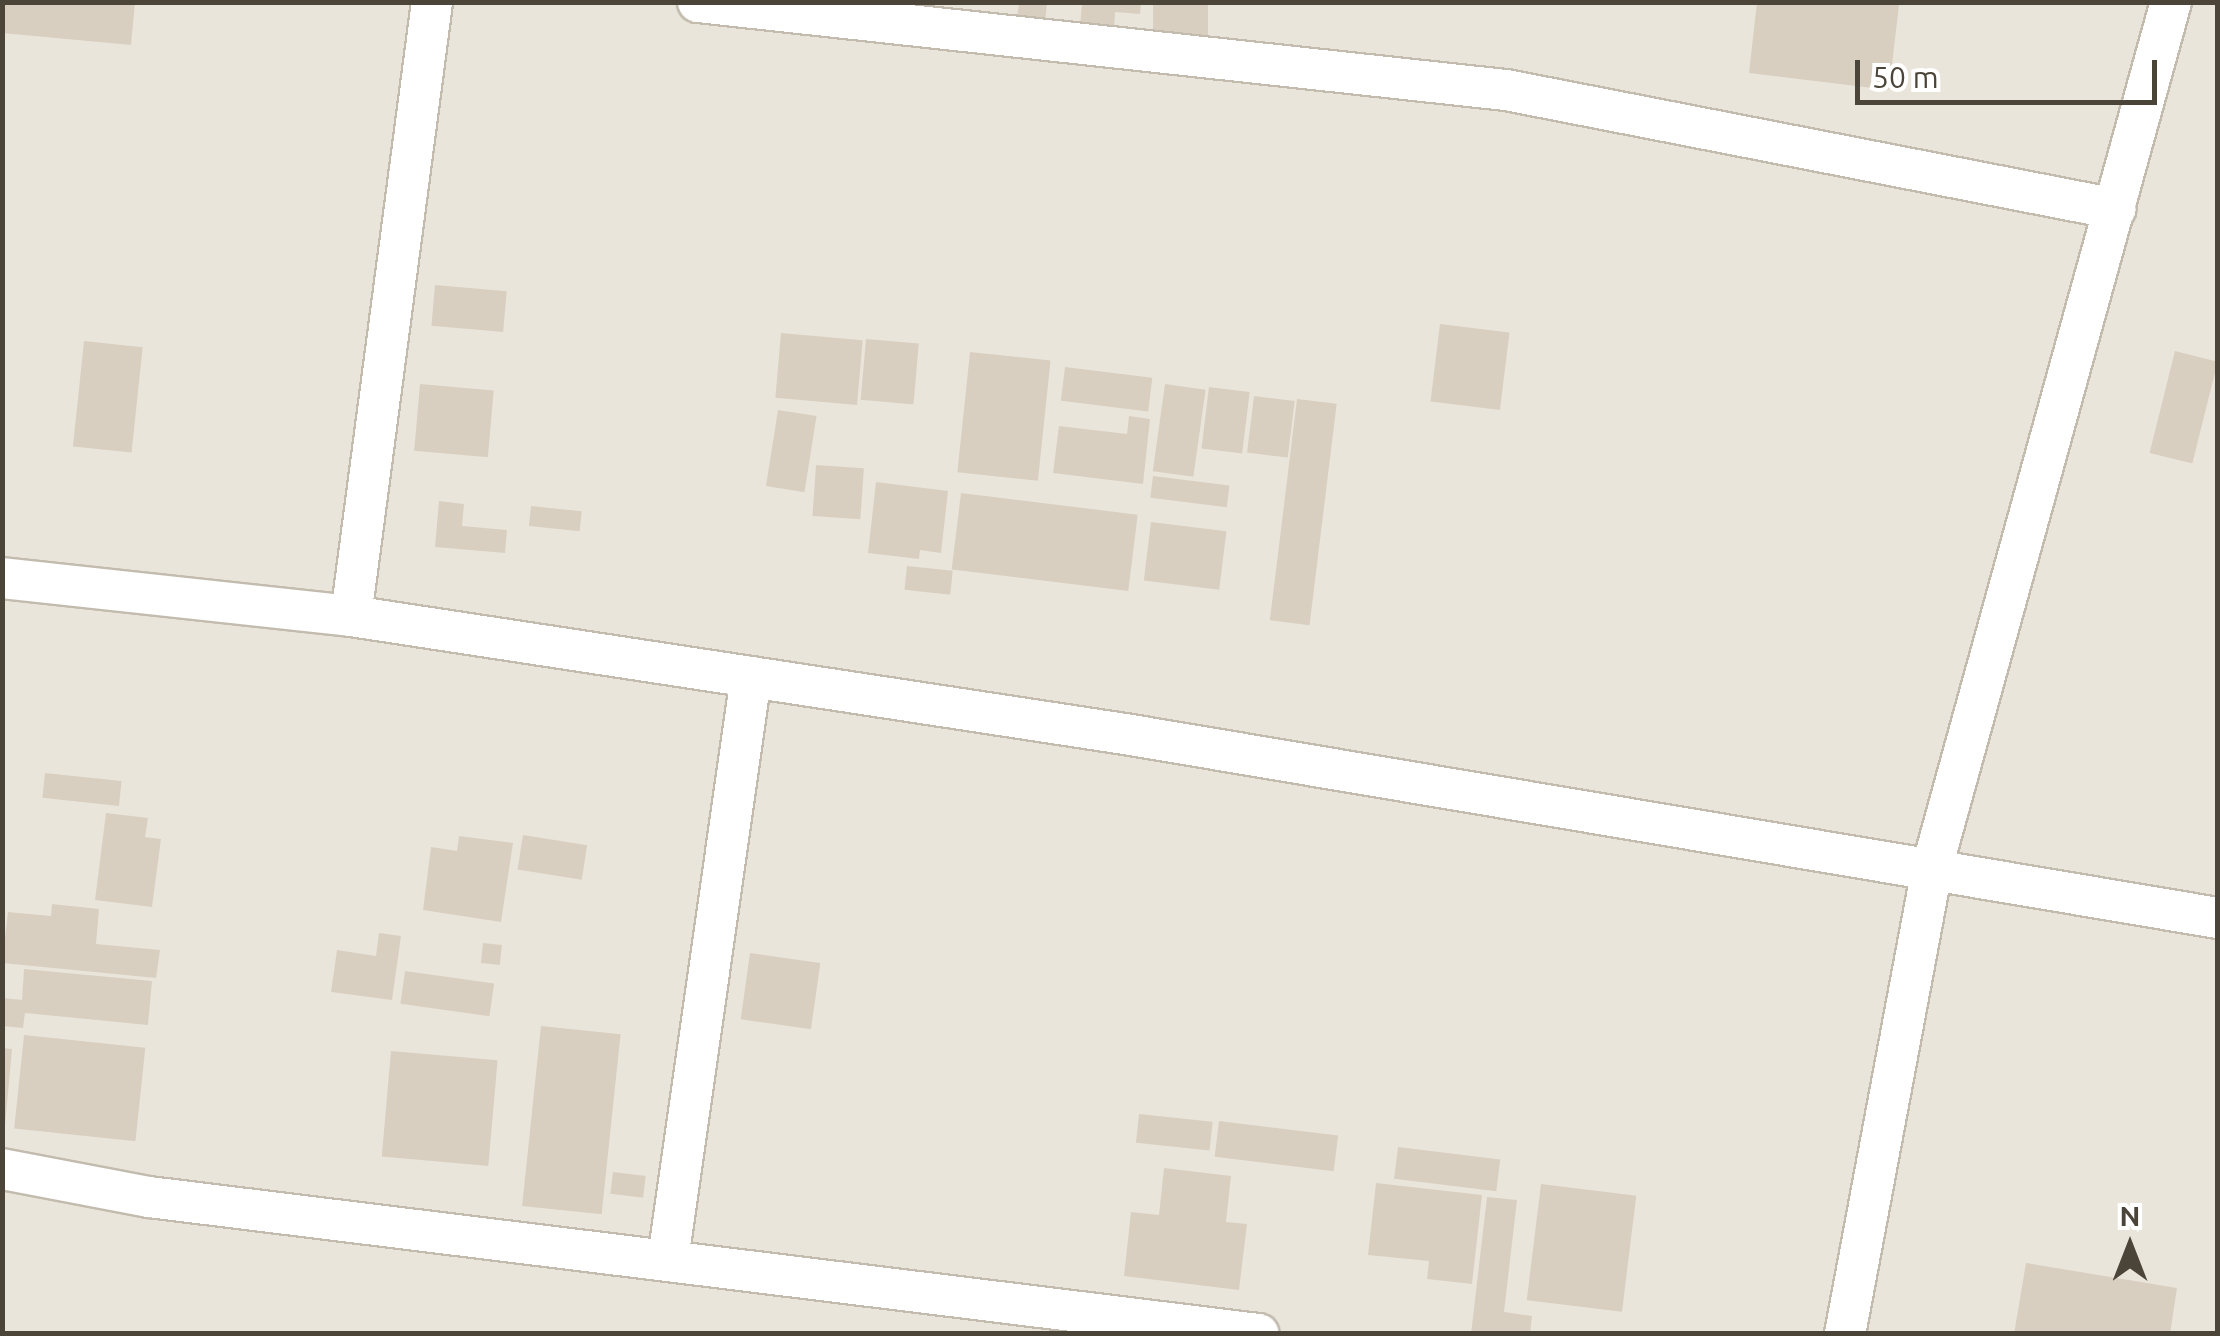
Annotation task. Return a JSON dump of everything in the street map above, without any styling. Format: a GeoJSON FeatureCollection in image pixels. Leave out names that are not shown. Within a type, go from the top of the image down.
{"type":"FeatureCollection","features":[{"type":"Feature","properties":{"kind":"street"},"geometry":{"type":"LineString","coordinates":[[351,616],[432,2]]}},
{"type":"Feature","properties":{"kind":"street"},"geometry":{"type":"LineString","coordinates":[[698,2],[1506,90],[2116,209]]}},
{"type":"Feature","properties":{"kind":"street"},"geometry":{"type":"LineString","coordinates":[[1845,1334],[1932,864],[2171,2]]}},
{"type":"Feature","properties":{"kind":"street"},"geometry":{"type":"LineString","coordinates":[[2,578],[351,616],[1932,864],[2218,918]]}},
{"type":"Feature","properties":{"kind":"street"},"geometry":{"type":"LineString","coordinates":[[668,1259],[751,678]]}},
{"type":"Feature","properties":{"kind":"street"},"geometry":{"type":"LineString","coordinates":[[2,1169],[149,1197],[1259,1334]]}},
{"type":"Feature","properties":{"kind":"shaded area"},"geometry":{"type":"Polygon","coordinates":[[[3,3],[2217,3],[2217,1333],[3,1333],[3,3]]]}},
{"type":"Feature","properties":{"kind":"building"},"geometry":{"type":"Polygon","coordinates":[[[2,2],[135,2],[131,45],[2,33],[2,2]]]}},
{"type":"Feature","properties":{"kind":"building"},"geometry":{"type":"Polygon","coordinates":[[[1019,2],[1047,2],[1045,23],[1017,20],[1019,2]]]}},
{"type":"Feature","properties":{"kind":"building"},"geometry":{"type":"Polygon","coordinates":[[[1082,2],[1141,2],[1140,14],[1115,12],[1114,31],[1080,28],[1082,2]]]}},
{"type":"Feature","properties":{"kind":"building"},"geometry":{"type":"Polygon","coordinates":[[[1153,2],[1208,2],[1208,37],[1153,37],[1153,2]]]}},
{"type":"Feature","properties":{"kind":"building"},"geometry":{"type":"Polygon","coordinates":[[[1757,2],[1899,5],[1889,90],[1749,73],[1757,2]]]}},
{"type":"Feature","properties":{"kind":"building"},"geometry":{"type":"Polygon","coordinates":[[[435,285],[507,291],[503,332],[431,326],[435,285]]]}},
{"type":"Feature","properties":{"kind":"building"},"geometry":{"type":"Polygon","coordinates":[[[1440,324],[1509,333],[1500,410],[1430,401],[1440,324]]]}},
{"type":"Feature","properties":{"kind":"building"},"geometry":{"type":"Polygon","coordinates":[[[781,333],[863,340],[857,405],[775,398],[781,333]]]}},
{"type":"Feature","properties":{"kind":"building"},"geometry":{"type":"Polygon","coordinates":[[[866,339],[919,344],[913,404],[861,400],[866,339]]]}},
{"type":"Feature","properties":{"kind":"building"},"geometry":{"type":"Polygon","coordinates":[[[84,341],[143,347],[132,453],[73,446],[84,341]]]}},
{"type":"Feature","properties":{"kind":"building"},"geometry":{"type":"Polygon","coordinates":[[[2175,351],[2218,362],[2192,464],[2150,453],[2175,351]]]}},
{"type":"Feature","properties":{"kind":"building"},"geometry":{"type":"Polygon","coordinates":[[[970,352],[1051,360],[1038,481],[957,472],[970,352]]]}},
{"type":"Feature","properties":{"kind":"building"},"geometry":{"type":"Polygon","coordinates":[[[1065,367],[1152,378],[1148,411],[1061,401],[1065,367]]]}},
{"type":"Feature","properties":{"kind":"building"},"geometry":{"type":"Polygon","coordinates":[[[420,384],[494,390],[488,457],[414,451],[420,384]]]}},
{"type":"Feature","properties":{"kind":"building"},"geometry":{"type":"Polygon","coordinates":[[[1165,384],[1206,390],[1193,477],[1153,471],[1165,384]]]}},
{"type":"Feature","properties":{"kind":"building"},"geometry":{"type":"Polygon","coordinates":[[[1209,387],[1250,392],[1242,454],[1201,449],[1209,387]]]}},
{"type":"Feature","properties":{"kind":"building"},"geometry":{"type":"Polygon","coordinates":[[[1254,396],[1295,401],[1288,458],[1247,453],[1254,396]]]}},
{"type":"Feature","properties":{"kind":"building"},"geometry":{"type":"Polygon","coordinates":[[[1297,399],[1337,404],[1310,625],[1270,620],[1297,399]]]}},
{"type":"Feature","properties":{"kind":"building"},"geometry":{"type":"Polygon","coordinates":[[[778,410],[817,416],[804,492],[766,486],[778,410]]]}},
{"type":"Feature","properties":{"kind":"building"},"geometry":{"type":"Polygon","coordinates":[[[1129,416],[1150,419],[1143,484],[1053,473],[1059,426],[1127,434],[1129,416]]]}},
{"type":"Feature","properties":{"kind":"building"},"geometry":{"type":"Polygon","coordinates":[[[816,465],[864,468],[860,519],[812,516],[816,465]]]}},
{"type":"Feature","properties":{"kind":"building"},"geometry":{"type":"Polygon","coordinates":[[[1153,476],[1229,485],[1227,507],[1150,498],[1153,476]]]}},
{"type":"Feature","properties":{"kind":"building"},"geometry":{"type":"Polygon","coordinates":[[[876,482],[948,491],[941,553],[920,550],[919,559],[868,553],[876,482]]]}},
{"type":"Feature","properties":{"kind":"building"},"geometry":{"type":"Polygon","coordinates":[[[961,493],[1138,515],[1128,591],[952,569],[961,493]]]}},
{"type":"Feature","properties":{"kind":"building"},"geometry":{"type":"Polygon","coordinates":[[[439,501],[464,504],[462,526],[507,530],[505,553],[435,547],[439,501]]]}},
{"type":"Feature","properties":{"kind":"building"},"geometry":{"type":"Polygon","coordinates":[[[531,506],[582,511],[580,531],[529,526],[531,506]]]}},
{"type":"Feature","properties":{"kind":"building"},"geometry":{"type":"Polygon","coordinates":[[[1151,522],[1226,531],[1219,590],[1144,581],[1151,522]]]}},
{"type":"Feature","properties":{"kind":"building"},"geometry":{"type":"Polygon","coordinates":[[[907,566],[953,571],[950,595],[904,590],[907,566]]]}},
{"type":"Feature","properties":{"kind":"building"},"geometry":{"type":"Polygon","coordinates":[[[45,773],[122,781],[119,806],[42,798],[45,773]]]}},
{"type":"Feature","properties":{"kind":"building"},"geometry":{"type":"Polygon","coordinates":[[[106,813],[148,818],[145,837],[161,839],[152,907],[95,900],[106,813]]]}},
{"type":"Feature","properties":{"kind":"building"},"geometry":{"type":"Polygon","coordinates":[[[523,835],[587,845],[582,880],[518,870],[523,835]]]}},
{"type":"Feature","properties":{"kind":"building"},"geometry":{"type":"Polygon","coordinates":[[[459,836],[513,843],[501,922],[423,910],[431,847],[457,851],[459,836]]]}},
{"type":"Feature","properties":{"kind":"building"},"geometry":{"type":"Polygon","coordinates":[[[52,904],[99,909],[96,944],[160,950],[156,978],[2,963],[8,912],[51,916],[52,904]]]}},
{"type":"Feature","properties":{"kind":"building"},"geometry":{"type":"Polygon","coordinates":[[[379,933],[401,936],[392,1000],[331,992],[337,950],[376,956],[379,933]]]}},
{"type":"Feature","properties":{"kind":"building"},"geometry":{"type":"Polygon","coordinates":[[[483,943],[502,945],[500,965],[481,963],[483,943]]]}},
{"type":"Feature","properties":{"kind":"building"},"geometry":{"type":"Polygon","coordinates":[[[750,953],[820,963],[811,1029],[741,1019],[750,953]]]}},
{"type":"Feature","properties":{"kind":"building"},"geometry":{"type":"Polygon","coordinates":[[[24,969],[152,981],[148,1025],[25,1013],[23,1028],[2,1026],[3,998],[22,1000],[24,969]]]}},
{"type":"Feature","properties":{"kind":"building"},"geometry":{"type":"Polygon","coordinates":[[[405,971],[494,984],[490,1016],[400,1004],[405,971]]]}},
{"type":"Feature","properties":{"kind":"building"},"geometry":{"type":"Polygon","coordinates":[[[541,1026],[621,1034],[602,1214],[522,1206],[541,1026]]]}},
{"type":"Feature","properties":{"kind":"building"},"geometry":{"type":"Polygon","coordinates":[[[24,1035],[145,1048],[136,1141],[14,1128],[24,1035]]]}},
{"type":"Feature","properties":{"kind":"building"},"geometry":{"type":"Polygon","coordinates":[[[2,1048],[12,1049],[5,1125],[2,1125],[2,1048]]]}},
{"type":"Feature","properties":{"kind":"building"},"geometry":{"type":"Polygon","coordinates":[[[391,1051],[498,1060],[488,1166],[382,1157],[391,1051]]]}},
{"type":"Feature","properties":{"kind":"building"},"geometry":{"type":"Polygon","coordinates":[[[1139,1114],[1213,1122],[1210,1151],[1136,1143],[1139,1114]]]}},
{"type":"Feature","properties":{"kind":"building"},"geometry":{"type":"Polygon","coordinates":[[[1219,1121],[1338,1136],[1334,1171],[1215,1157],[1219,1121]]]}},
{"type":"Feature","properties":{"kind":"building"},"geometry":{"type":"Polygon","coordinates":[[[1398,1147],[1500,1160],[1496,1191],[1394,1179],[1398,1147]]]}},
{"type":"Feature","properties":{"kind":"building"},"geometry":{"type":"Polygon","coordinates":[[[1164,1168],[1231,1176],[1226,1222],[1247,1224],[1239,1290],[1124,1276],[1131,1212],[1159,1215],[1164,1168]]]}},
{"type":"Feature","properties":{"kind":"building"},"geometry":{"type":"Polygon","coordinates":[[[613,1172],[646,1176],[643,1198],[610,1194],[613,1172]]]}},
{"type":"Feature","properties":{"kind":"building"},"geometry":{"type":"Polygon","coordinates":[[[1376,1183],[1482,1195],[1472,1284],[1427,1279],[1429,1261],[1368,1255],[1376,1183]]]}},
{"type":"Feature","properties":{"kind":"building"},"geometry":{"type":"Polygon","coordinates":[[[1541,1184],[1636,1196],[1622,1312],[1527,1300],[1541,1184]]]}},
{"type":"Feature","properties":{"kind":"building"},"geometry":{"type":"Polygon","coordinates":[[[1487,1197],[1517,1200],[1504,1312],[1532,1316],[1530,1334],[1471,1334],[1487,1197]]]}},
{"type":"Feature","properties":{"kind":"building"},"geometry":{"type":"Polygon","coordinates":[[[2026,1263],[2177,1288],[2170,1334],[2014,1334],[2026,1263]]]}}]}
